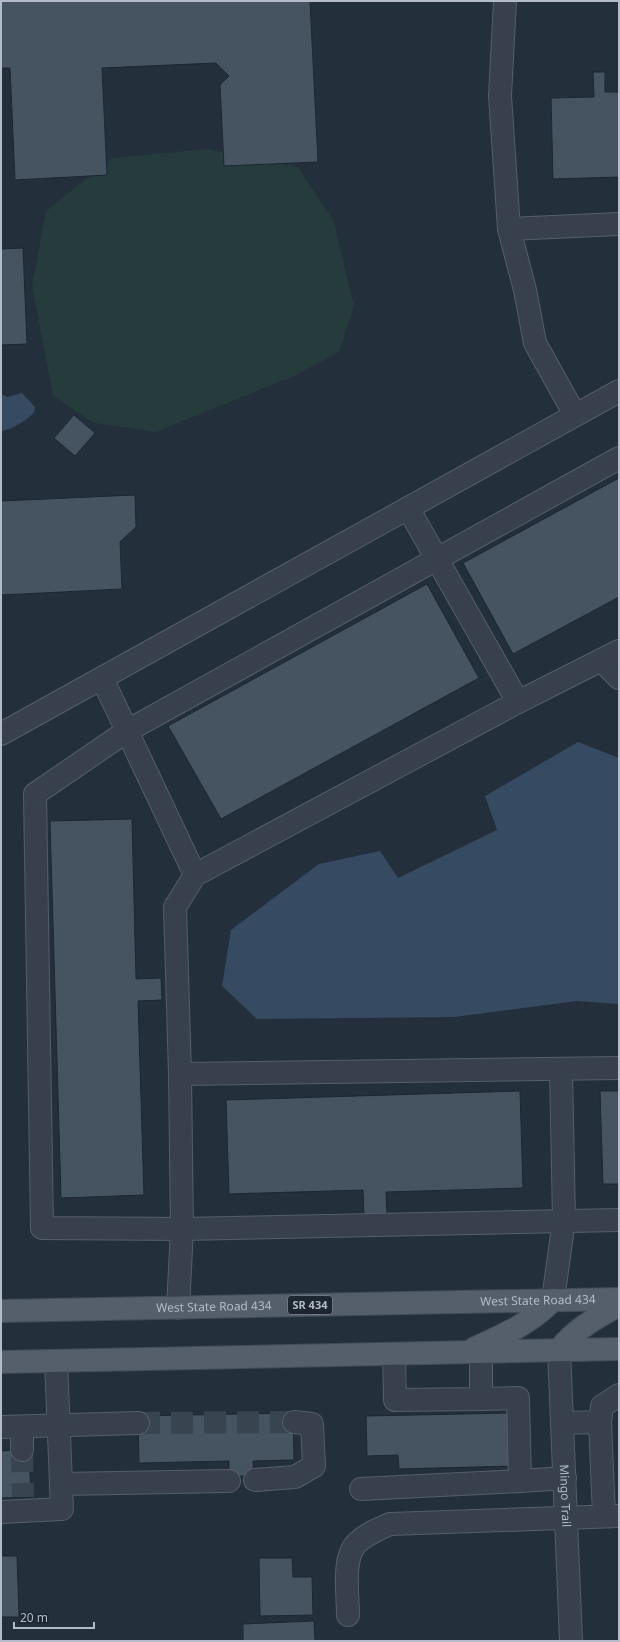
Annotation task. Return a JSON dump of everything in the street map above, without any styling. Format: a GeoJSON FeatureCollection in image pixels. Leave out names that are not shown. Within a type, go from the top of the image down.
{"type":"FeatureCollection","features":[{"type":"Feature","properties":{"kind":"main road","name":"West State Road 434"},"geometry":{"type":"LineString","coordinates":[[1,1311],[619,1299]]}},
{"type":"Feature","properties":{"kind":"main road"},"geometry":{"type":"LineString","coordinates":[[474,1352],[522,1326],[540,1314],[553,1300]]}},
{"type":"Feature","properties":{"kind":"main road"},"geometry":{"type":"LineString","coordinates":[[559,1350],[568,1338],[580,1328],[619,1305]]}},
{"type":"Feature","properties":{"kind":"main road"},"geometry":{"type":"LineString","coordinates":[[1,1362],[619,1349]]}},
{"type":"Feature","properties":{"kind":"street"},"geometry":{"type":"LineString","coordinates":[[505,1],[500,96],[509,229],[525,290],[535,343],[575,415]]}},
{"type":"Feature","properties":{"kind":"street"},"geometry":{"type":"LineString","coordinates":[[509,229],[619,224]]}},
{"type":"Feature","properties":{"kind":"street"},"geometry":{"type":"LineString","coordinates":[[1,734],[619,391]]}},
{"type":"Feature","properties":{"kind":"street"},"geometry":{"type":"LineString","coordinates":[[619,458],[127,731],[35,794],[42,1228],[182,1229],[619,1220]]}},
{"type":"Feature","properties":{"kind":"street"},"geometry":{"type":"LineString","coordinates":[[408,508],[518,702]]}},
{"type":"Feature","properties":{"kind":"street"},"geometry":{"type":"LineString","coordinates":[[178,1308],[182,1229],[180,1074],[175,907],[195,875],[518,702],[610,656],[619,678]]}},
{"type":"Feature","properties":{"kind":"street"},"geometry":{"type":"LineString","coordinates":[[102,678],[195,875]]}},
{"type":"Feature","properties":{"kind":"street"},"geometry":{"type":"LineString","coordinates":[[180,1074],[619,1068]]}},
{"type":"Feature","properties":{"kind":"street"},"geometry":{"type":"LineString","coordinates":[[553,1300],[564,1220],[561,1069]]}},
{"type":"Feature","properties":{"kind":"street","name":"Mingo Trail"},"geometry":{"type":"LineString","coordinates":[[559,1350],[571,1641]]}},
{"type":"Feature","properties":{"kind":"street"},"geometry":{"type":"LineString","coordinates":[[474,1352],[481,1399]]}},
{"type":"Feature","properties":{"kind":"street"},"geometry":{"type":"LineString","coordinates":[[394,1354],[395,1400],[518,1398],[520,1481]]}},
{"type":"Feature","properties":{"kind":"street"},"geometry":{"type":"LineString","coordinates":[[1,1512],[24,1504],[62,1509],[56,1360]]}},
{"type":"Feature","properties":{"kind":"street"},"geometry":{"type":"LineString","coordinates":[[348,1615],[348,1560],[356,1543],[374,1531],[390,1524],[612,1516],[600,1422],[602,1406],[619,1395]]}},
{"type":"Feature","properties":{"kind":"street"},"geometry":{"type":"LineString","coordinates":[[255,1480],[295,1477],[314,1466],[312,1424],[294,1422]]}},
{"type":"Feature","properties":{"kind":"street"},"geometry":{"type":"LineString","coordinates":[[562,1423],[600,1422]]}},
{"type":"Feature","properties":{"kind":"street"},"geometry":{"type":"LineString","coordinates":[[22,1450],[11,1427],[138,1423]]}},
{"type":"Feature","properties":{"kind":"street"},"geometry":{"type":"LineString","coordinates":[[361,1489],[564,1478]]}},
{"type":"Feature","properties":{"kind":"street"},"geometry":{"type":"LineString","coordinates":[[61,1484],[229,1481]]}},
{"type":"Feature","properties":{"kind":"green space"},"geometry":{"type":"Polygon","coordinates":[[[207,149],[298,167],[334,222],[354,306],[339,352],[294,376],[156,432],[94,423],[53,396],[32,285],[46,211],[112,158],[207,149]]]}},
{"type":"Feature","properties":{"kind":"water"},"geometry":{"type":"Polygon","coordinates":[[[22,393],[35,407],[34,413],[15,427],[1,431],[1,394],[7,397],[22,393]]]}},
{"type":"Feature","properties":{"kind":"water"},"geometry":{"type":"Polygon","coordinates":[[[578,742],[619,758],[619,1004],[577,1001],[454,1017],[257,1019],[222,986],[231,930],[319,864],[380,851],[398,878],[497,830],[485,796],[578,742]]]}},
{"type":"Feature","properties":{"kind":"building"},"geometry":{"type":"Polygon","coordinates":[[[1,1],[310,1],[318,162],[224,166],[220,85],[229,76],[216,63],[102,68],[107,175],[15,180],[10,68],[1,68],[1,1]]]}},
{"type":"Feature","properties":{"kind":"building"},"geometry":{"type":"Polygon","coordinates":[[[593,72],[605,72],[605,92],[619,92],[619,177],[553,179],[551,98],[594,97],[593,72]]]}},
{"type":"Feature","properties":{"kind":"building"},"geometry":{"type":"Polygon","coordinates":[[[23,248],[27,344],[1,345],[1,249],[23,248]]]}},
{"type":"Feature","properties":{"kind":"building"},"geometry":{"type":"Polygon","coordinates":[[[74,415],[95,433],[75,456],[54,438],[74,415]]]}},
{"type":"Feature","properties":{"kind":"building"},"geometry":{"type":"Polygon","coordinates":[[[619,478],[619,597],[513,654],[463,563],[619,478]]]}},
{"type":"Feature","properties":{"kind":"building"},"geometry":{"type":"Polygon","coordinates":[[[135,495],[136,527],[120,542],[122,589],[1,595],[1,501],[135,495]]]}},
{"type":"Feature","properties":{"kind":"building"},"geometry":{"type":"Polygon","coordinates":[[[427,584],[479,678],[221,819],[168,726],[427,584]]]}},
{"type":"Feature","properties":{"kind":"building"},"geometry":{"type":"Polygon","coordinates":[[[132,819],[136,979],[161,978],[162,1000],[138,1001],[144,1195],[61,1198],[50,821],[132,819]]]}},
{"type":"Feature","properties":{"kind":"building"},"geometry":{"type":"Polygon","coordinates":[[[520,1091],[523,1188],[386,1192],[387,1214],[364,1215],[363,1190],[229,1194],[226,1100],[520,1091]]]}},
{"type":"Feature","properties":{"kind":"building"},"geometry":{"type":"Polygon","coordinates":[[[600,1091],[619,1091],[619,1184],[603,1184],[600,1091]]]}},
{"type":"Feature","properties":{"kind":"building"},"geometry":{"type":"Polygon","coordinates":[[[293,1413],[294,1460],[253,1461],[254,1476],[229,1476],[229,1461],[139,1463],[138,1416],[293,1413]]]}},
{"type":"Feature","properties":{"kind":"building"},"geometry":{"type":"Polygon","coordinates":[[[513,1413],[514,1466],[399,1469],[398,1455],[367,1456],[366,1416],[513,1413]]]}},
{"type":"Feature","properties":{"kind":"building"},"geometry":{"type":"Polygon","coordinates":[[[29,1449],[31,1497],[1,1498],[1,1451],[29,1449]]]}},
{"type":"Feature","properties":{"kind":"building"},"geometry":{"type":"Polygon","coordinates":[[[1,1556],[17,1556],[19,1617],[1,1617],[1,1556]]]}},
{"type":"Feature","properties":{"kind":"building"},"geometry":{"type":"Polygon","coordinates":[[[259,1558],[292,1558],[293,1577],[312,1577],[313,1615],[260,1616],[259,1558]]]}},
{"type":"Feature","properties":{"kind":"building"},"geometry":{"type":"Polygon","coordinates":[[[314,1621],[315,1641],[243,1641],[243,1624],[314,1621]]]}},
{"type":"Feature","properties":{"kind":"tunnel"},"geometry":{"type":"LineString","coordinates":[[138,1423],[294,1422]]}},
{"type":"Feature","properties":{"kind":"tunnel"},"geometry":{"type":"LineString","coordinates":[[22,1450],[23,1497]]}}]}
